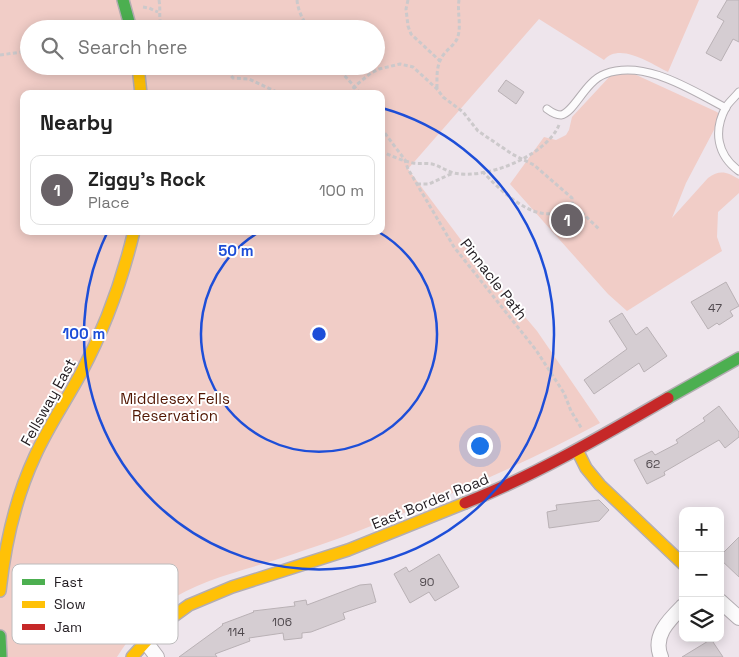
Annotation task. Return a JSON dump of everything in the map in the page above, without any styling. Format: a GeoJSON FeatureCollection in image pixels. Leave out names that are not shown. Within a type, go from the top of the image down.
{"type":"FeatureCollection","features":[{"type":"Feature","properties":{"kind":"street"},"geometry":{"type":"LineString","coordinates":[[123,0],[129,20]]}},
{"type":"Feature","properties":{"kind":"street"},"geometry":{"type":"LineString","coordinates":[[139,75],[141,90]]}},
{"type":"Feature","properties":{"kind":"street","name":"Fellsway East"},"geometry":{"type":"LineString","coordinates":[[0,591],[6,545],[20,494],[40,446],[102,331],[119,291],[133,235]]}},
{"type":"Feature","properties":{"kind":"street","name":"East Border Road"},"geometry":{"type":"LineString","coordinates":[[178,613],[189,605],[232,587],[348,550],[491,493],[577,450],[739,358]]}},
{"type":"Feature","properties":{"kind":"street"},"geometry":{"type":"LineString","coordinates":[[577,450],[586,468],[600,485],[679,560]]}},
{"type":"Feature","properties":{"kind":"street"},"geometry":{"type":"LineString","coordinates":[[724,604],[739,618]]}},
{"type":"Feature","properties":{"kind":"street"},"geometry":{"type":"LineString","coordinates":[[661,657],[657,645],[658,636],[679,611]]}},
{"type":"Feature","properties":{"kind":"street"},"geometry":{"type":"LineString","coordinates":[[0,636],[2,657]]}},
{"type":"Feature","properties":{"kind":"street","name":"East Border Road"},"geometry":{"type":"LineString","coordinates":[[132,657],[142,644]]}},
{"type":"Feature","properties":{"kind":"street"},"geometry":{"type":"LineString","coordinates":[[146,644],[157,657]]}},
{"type":"Feature","properties":{"kind":"lane"},"geometry":{"type":"LineString","coordinates":[[547,109],[556,114],[563,114],[595,79],[622,70],[642,72],[672,79],[680,85],[726,108]]}},
{"type":"Feature","properties":{"kind":"lane"},"geometry":{"type":"LineString","coordinates":[[739,92],[726,108],[720,128],[719,142],[726,160],[739,171]]}},
{"type":"Feature","properties":{"kind":"path"},"geometry":{"type":"LineString","coordinates":[[158,0],[160,8],[158,12],[159,20]]}},
{"type":"Feature","properties":{"kind":"path"},"geometry":{"type":"LineString","coordinates":[[297,0],[303,20]]}},
{"type":"Feature","properties":{"kind":"path"},"geometry":{"type":"LineString","coordinates":[[408,0],[406,8],[408,26],[412,34],[440,61]]}},
{"type":"Feature","properties":{"kind":"path"},"geometry":{"type":"LineString","coordinates":[[437,89],[436,73],[440,61],[457,39],[460,26],[459,0]]}},
{"type":"Feature","properties":{"kind":"path"},"geometry":{"type":"LineString","coordinates":[[0,55],[20,52]]}},
{"type":"Feature","properties":{"kind":"path"},"geometry":{"type":"LineString","coordinates":[[385,69],[400,64],[413,67],[443,97],[463,112],[478,130],[512,154],[523,158],[547,175],[572,198],[572,203],[600,230]]}},
{"type":"Feature","properties":{"kind":"path"},"geometry":{"type":"LineString","coordinates":[[230,75],[233,78],[249,79],[272,90]]}},
{"type":"Feature","properties":{"kind":"path"},"geometry":{"type":"LineString","coordinates":[[345,75],[358,90]]}},
{"type":"Feature","properties":{"kind":"path"},"geometry":{"type":"LineString","coordinates":[[352,90],[369,75]]}},
{"type":"Feature","properties":{"kind":"path"},"geometry":{"type":"LineString","coordinates":[[417,184],[429,184],[453,173],[483,172],[504,167],[523,158],[549,141],[559,126],[563,114]]}},
{"type":"Feature","properties":{"kind":"path","name":"Pinnacle Path"},"geometry":{"type":"LineString","coordinates":[[385,133],[405,160],[426,201],[454,247],[536,350],[564,393],[571,411],[591,442]]}},
{"type":"Feature","properties":{"kind":"path"},"geometry":{"type":"LineString","coordinates":[[385,152],[415,163],[433,164],[453,173]]}},
{"type":"Feature","properties":{"kind":"path"},"geometry":{"type":"LineString","coordinates":[[483,172],[514,201],[529,208],[550,214],[557,213],[572,203]]}},
{"type":"Feature","properties":{"kind":"green space","name":"Middlesex Fells Reservation"},"geometry":{"type":"Polygon","coordinates":[[[0,0],[699,0],[668,72],[636,56],[627,54],[618,53],[604,60],[539,19],[408,169],[470,252],[537,331],[600,423],[514,466],[426,504],[342,537],[215,579],[178,595],[178,564],[12,564],[12,644],[126,644],[117,657],[0,657],[0,0]]]}},
{"type":"Feature","properties":{"kind":"green space"},"geometry":{"type":"Polygon","coordinates":[[[632,73],[719,114],[715,128],[686,183],[672,218],[708,178],[716,173],[727,173],[739,179],[739,193],[718,212],[717,237],[722,251],[627,311],[608,294],[510,184],[544,137],[556,140],[566,135],[572,117],[612,74],[632,73]]]}},
{"type":"Feature","properties":{"kind":"building"},"geometry":{"type":"Polygon","coordinates":[[[727,0],[739,0],[739,42],[733,39],[721,61],[706,53],[724,21],[717,17],[727,0]]]}},
{"type":"Feature","properties":{"kind":"building"},"geometry":{"type":"Polygon","coordinates":[[[506,80],[524,92],[516,104],[498,91],[506,80]]]}},
{"type":"Feature","properties":{"kind":"building"},"geometry":{"type":"Polygon","coordinates":[[[726,282],[739,306],[730,311],[733,316],[719,325],[717,323],[708,329],[691,302],[726,282]]]}},
{"type":"Feature","properties":{"kind":"building"},"geometry":{"type":"Polygon","coordinates":[[[622,313],[636,335],[647,327],[667,356],[644,372],[639,363],[594,394],[584,380],[627,349],[609,321],[622,313]]]}},
{"type":"Feature","properties":{"kind":"building"},"geometry":{"type":"Polygon","coordinates":[[[719,406],[739,432],[739,437],[725,448],[719,440],[664,472],[665,475],[647,484],[634,460],[652,451],[655,455],[678,443],[676,440],[705,421],[703,418],[719,406]]]}},
{"type":"Feature","properties":{"kind":"building"},"geometry":{"type":"Polygon","coordinates":[[[599,500],[609,510],[599,521],[549,528],[547,512],[557,510],[556,505],[599,500]]]}},
{"type":"Feature","properties":{"kind":"building"},"geometry":{"type":"Polygon","coordinates":[[[739,537],[739,577],[724,563],[724,552],[739,537]]]}},
{"type":"Feature","properties":{"kind":"building"},"geometry":{"type":"Polygon","coordinates":[[[439,554],[459,587],[435,601],[429,592],[410,603],[394,574],[406,567],[409,572],[439,554]]]}},
{"type":"Feature","properties":{"kind":"building"},"geometry":{"type":"Polygon","coordinates":[[[371,584],[376,602],[343,613],[345,619],[311,632],[302,633],[302,638],[284,640],[283,633],[249,638],[250,641],[215,654],[217,657],[179,657],[222,624],[253,611],[295,606],[294,602],[306,600],[307,605],[360,585],[371,584]]]}},
{"type":"Feature","properties":{"kind":"building"},"geometry":{"type":"Polygon","coordinates":[[[713,642],[723,657],[682,657],[705,643],[713,642]]]}},
{"type":"Feature","properties":{"kind":"traffic: fast"},"geometry":{"type":"LineString","coordinates":[[123,0],[129,20]]}},
{"type":"Feature","properties":{"kind":"traffic: fast"},"geometry":{"type":"LineString","coordinates":[[668,398],[739,358]]}},
{"type":"Feature","properties":{"kind":"traffic: fast"},"geometry":{"type":"LineString","coordinates":[[0,636],[1,657]]}},
{"type":"Feature","properties":{"kind":"traffic: slow"},"geometry":{"type":"LineString","coordinates":[[139,75],[141,90]]}},
{"type":"Feature","properties":{"kind":"traffic: slow"},"geometry":{"type":"LineString","coordinates":[[0,591],[8,539],[16,505],[28,472],[51,424],[81,373],[98,339],[118,286],[133,235]]}},
{"type":"Feature","properties":{"kind":"traffic: slow"},"geometry":{"type":"LineString","coordinates":[[577,450],[586,468],[600,485],[679,560]]}},
{"type":"Feature","properties":{"kind":"traffic: slow"},"geometry":{"type":"LineString","coordinates":[[178,613],[189,605],[232,587],[348,550],[465,503]]}},
{"type":"Feature","properties":{"kind":"traffic: slow"},"geometry":{"type":"LineString","coordinates":[[132,657],[144,644]]}},
{"type":"Feature","properties":{"kind":"traffic: jam"},"geometry":{"type":"LineString","coordinates":[[465,503],[543,467],[668,398]]}},
{"type":"Feature","properties":{"kind":"place","name":"Ziggy's Rock"},"geometry":{"type":"Point","coordinates":[567,220]}}]}
